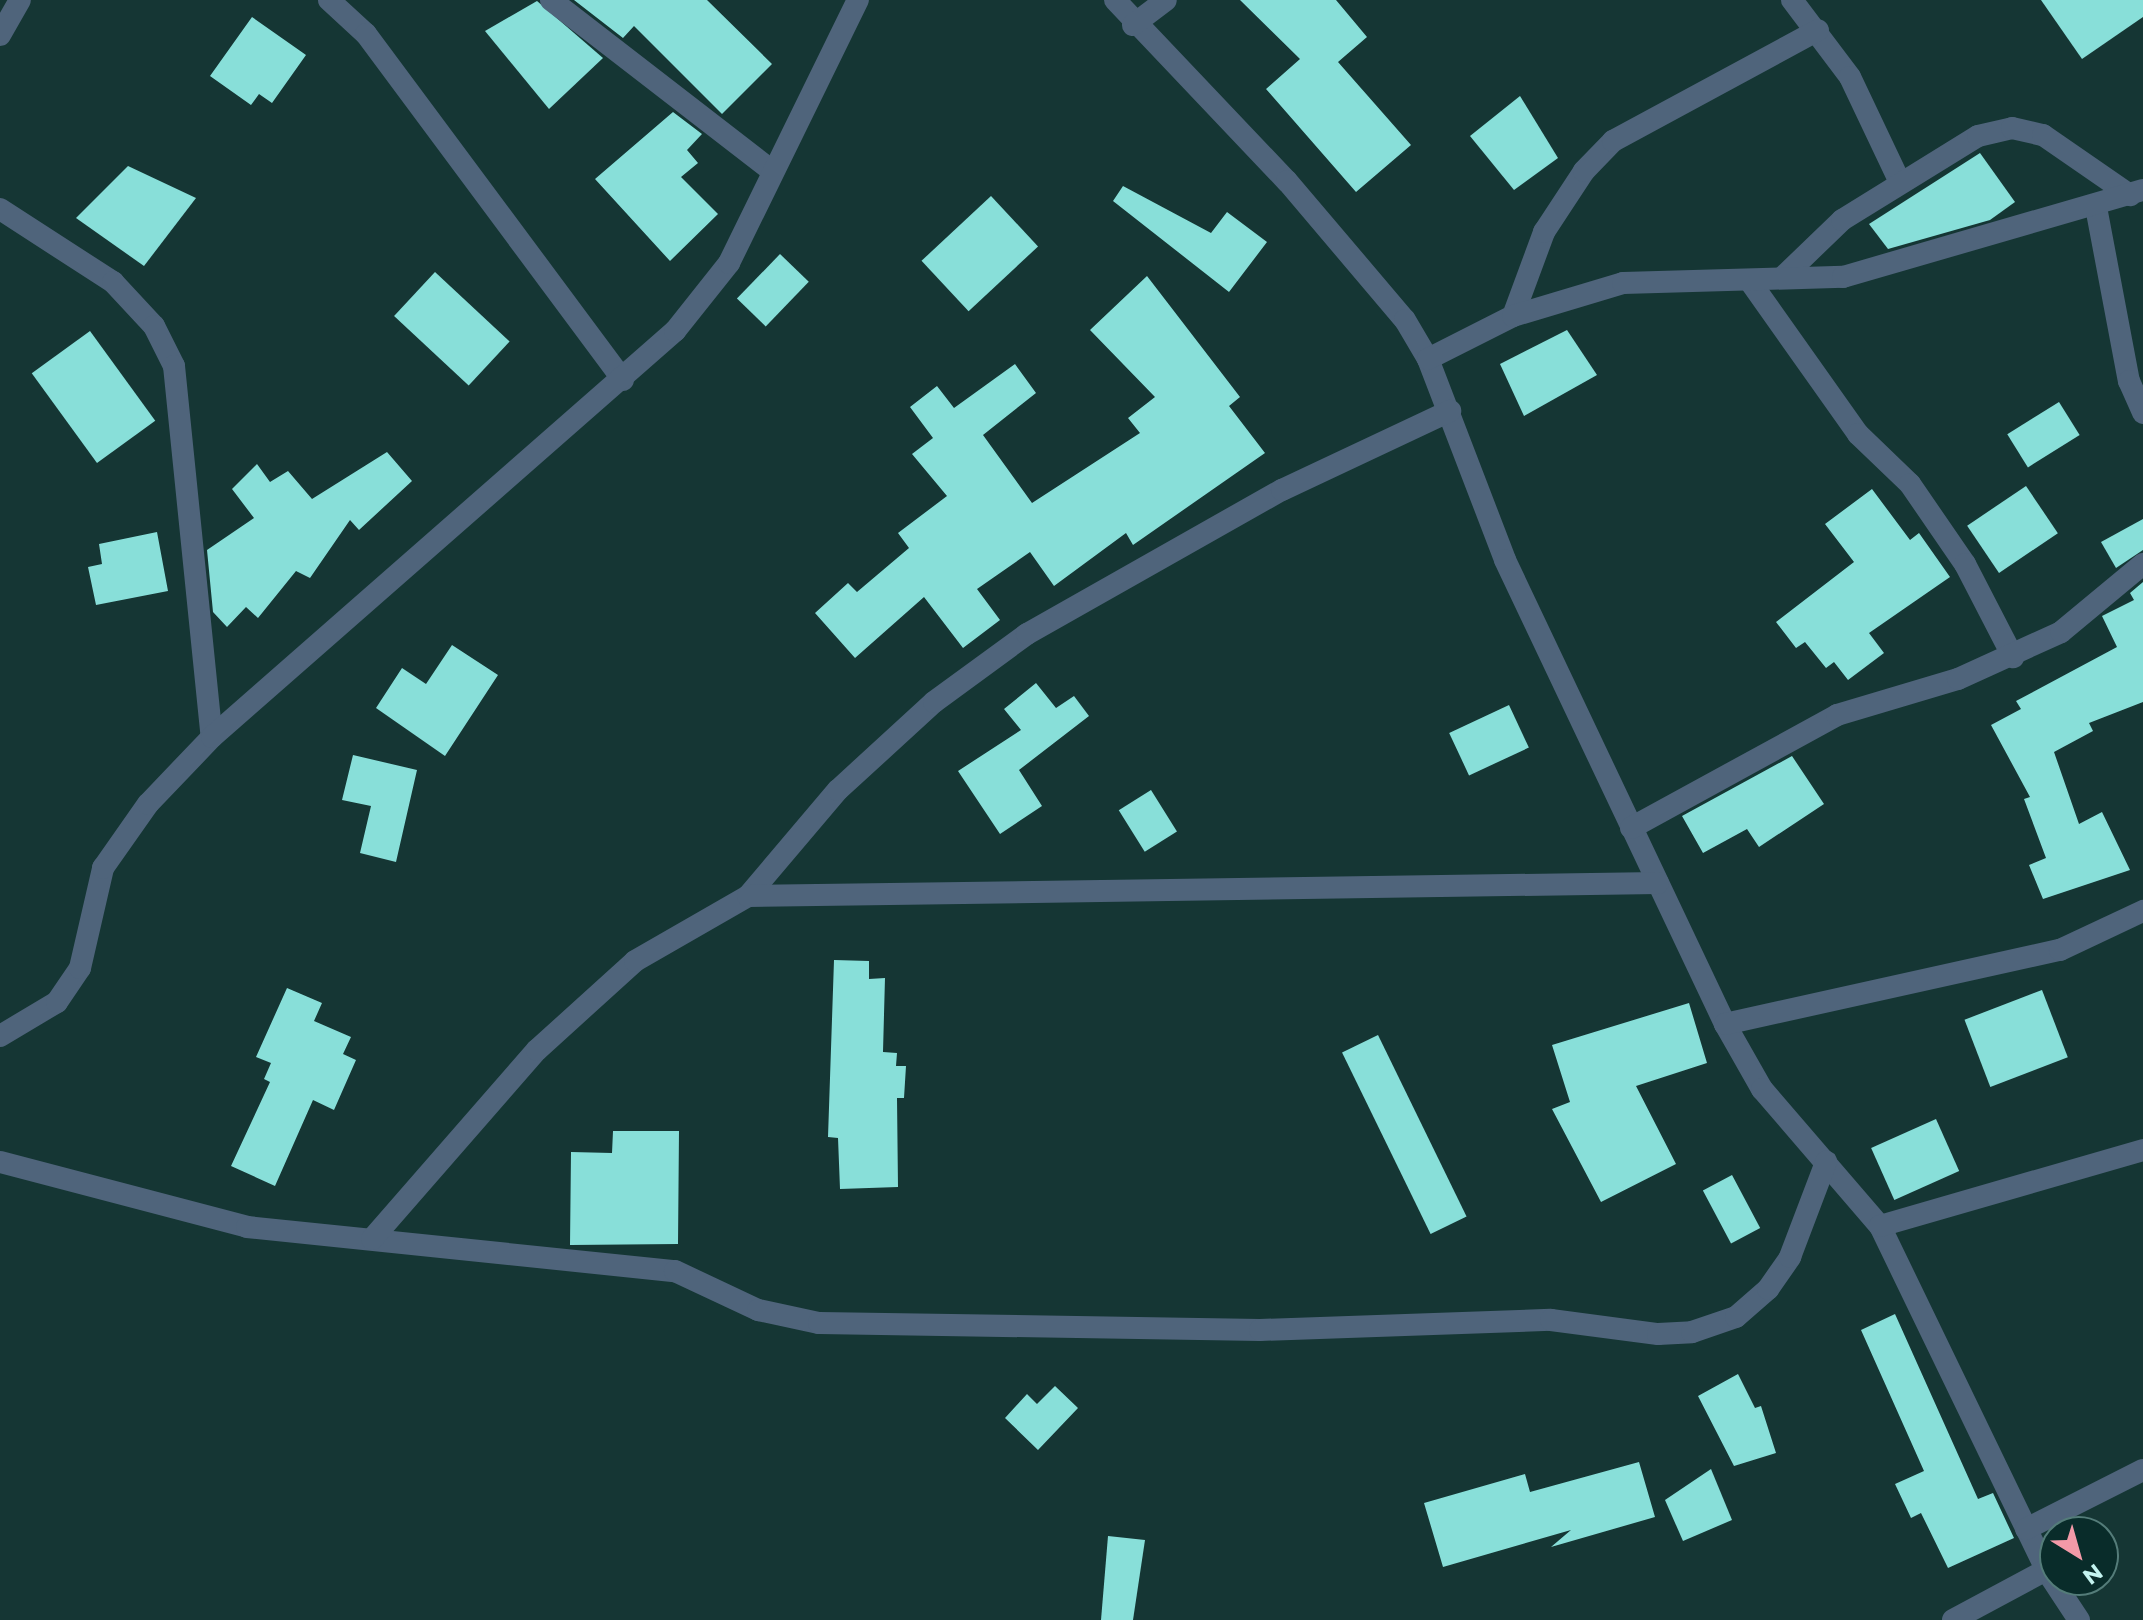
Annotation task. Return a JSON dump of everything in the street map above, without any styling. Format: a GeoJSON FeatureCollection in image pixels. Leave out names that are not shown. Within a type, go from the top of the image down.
{"type":"FeatureCollection","features":[{"type":"Feature","properties":{"kind":"street"},"geometry":{"type":"LineString","coordinates":[[0,35],[20,0]]}},
{"type":"Feature","properties":{"kind":"street"},"geometry":{"type":"LineString","coordinates":[[329,0],[366,34],[623,380]]}},
{"type":"Feature","properties":{"kind":"street"},"geometry":{"type":"LineString","coordinates":[[551,0],[772,171]]}},
{"type":"Feature","properties":{"kind":"street"},"geometry":{"type":"LineString","coordinates":[[1115,0],[1133,25],[1346,246],[1428,359],[1505,560],[1725,1024],[1762,1089],[1880,1226],[2039,1556]]}},
{"type":"Feature","properties":{"kind":"street"},"geometry":{"type":"LineString","coordinates":[[1133,25],[1166,0]]}},
{"type":"Feature","properties":{"kind":"street"},"geometry":{"type":"LineString","coordinates":[[1792,0],[1818,30],[1850,77],[1899,180]]}},
{"type":"Feature","properties":{"kind":"street"},"geometry":{"type":"LineString","coordinates":[[0,1036],[57,1002],[80,968],[103,868],[148,804],[212,737],[623,380],[729,263],[853,2]]}},
{"type":"Feature","properties":{"kind":"street"},"geometry":{"type":"LineString","coordinates":[[1513,316],[1544,232],[1584,171],[1613,141],[1818,30]]}},
{"type":"Feature","properties":{"kind":"street"},"geometry":{"type":"LineString","coordinates":[[1783,277],[1842,220],[1899,180],[1978,136],[2012,128],[2043,135],[2136,192]]}},
{"type":"Feature","properties":{"kind":"street"},"geometry":{"type":"LineString","coordinates":[[1428,359],[1513,316],[1623,283],[1843,277],[2096,207],[2136,192]]}},
{"type":"Feature","properties":{"kind":"street"},"geometry":{"type":"LineString","coordinates":[[2096,207],[2129,381],[2143,413]]}},
{"type":"Feature","properties":{"kind":"street"},"geometry":{"type":"LineString","coordinates":[[0,209],[113,282],[154,326],[174,366],[212,737]]}},
{"type":"Feature","properties":{"kind":"street"},"geometry":{"type":"LineString","coordinates":[[1749,280],[1858,434],[1910,484],[1973,577],[2013,657]]}},
{"type":"Feature","properties":{"kind":"street"},"geometry":{"type":"LineString","coordinates":[[372,1239],[537,1050],[624,971],[748,896],[838,790],[934,702],[1027,634],[1282,490],[1450,411]]}},
{"type":"Feature","properties":{"kind":"street"},"geometry":{"type":"LineString","coordinates":[[1631,828],[1837,715],[2013,657],[2061,632],[2143,564]]}},
{"type":"Feature","properties":{"kind":"street"},"geometry":{"type":"LineString","coordinates":[[748,896],[1658,883]]}},
{"type":"Feature","properties":{"kind":"street"},"geometry":{"type":"LineString","coordinates":[[1725,1024],[2060,950],[2143,911]]}},
{"type":"Feature","properties":{"kind":"street"},"geometry":{"type":"LineString","coordinates":[[1880,1226],[2143,1150]]}},
{"type":"Feature","properties":{"kind":"street"},"geometry":{"type":"LineString","coordinates":[[0,1162],[247,1227],[675,1271],[758,1310],[819,1323],[1260,1330],[1551,1320],[1658,1334],[1736,1317],[1768,1289],[1790,1257],[1826,1162]]}},
{"type":"Feature","properties":{"kind":"street"},"geometry":{"type":"LineString","coordinates":[[2026,1529],[2143,1470]]}},
{"type":"Feature","properties":{"kind":"street"},"geometry":{"type":"LineString","coordinates":[[1953,1620],[2039,1574]]}},
{"type":"Feature","properties":{"kind":"street"},"geometry":{"type":"LineString","coordinates":[[2063,1596],[2079,1620]]}},
{"type":"Feature","properties":{"kind":"building"},"geometry":{"type":"Polygon","coordinates":[[[574,0],[707,0],[772,64],[722,114],[634,26],[623,38],[574,0]]]}},
{"type":"Feature","properties":{"kind":"building"},"geometry":{"type":"Polygon","coordinates":[[[1240,0],[1336,0],[1367,37],[1338,62],[1411,145],[1356,192],[1266,89],[1300,59],[1240,0]]]}},
{"type":"Feature","properties":{"kind":"building"},"geometry":{"type":"Polygon","coordinates":[[[2041,0],[2143,0],[2143,17],[2082,59],[2041,0]]]}},
{"type":"Feature","properties":{"kind":"building"},"geometry":{"type":"Polygon","coordinates":[[[537,1],[603,58],[549,109],[485,31],[537,1]]]}},
{"type":"Feature","properties":{"kind":"building"},"geometry":{"type":"Polygon","coordinates":[[[252,17],[306,55],[272,103],[259,94],[251,105],[210,76],[252,17]]]}},
{"type":"Feature","properties":{"kind":"building"},"geometry":{"type":"Polygon","coordinates":[[[1520,96],[1558,158],[1514,190],[1470,136],[1520,96]]]}},
{"type":"Feature","properties":{"kind":"building"},"geometry":{"type":"Polygon","coordinates":[[[673,112],[702,134],[687,150],[698,163],[681,177],[718,214],[670,261],[595,179],[673,112]]]}},
{"type":"Feature","properties":{"kind":"building"},"geometry":{"type":"Polygon","coordinates":[[[1980,153],[2015,202],[1990,220],[1888,249],[1869,224],[1980,153]]]}},
{"type":"Feature","properties":{"kind":"building"},"geometry":{"type":"Polygon","coordinates":[[[128,166],[196,198],[144,266],[76,218],[128,166]]]}},
{"type":"Feature","properties":{"kind":"building"},"geometry":{"type":"Polygon","coordinates":[[[1123,186],[1211,233],[1227,212],[1267,242],[1229,292],[1113,201],[1123,186]]]}},
{"type":"Feature","properties":{"kind":"building"},"geometry":{"type":"Polygon","coordinates":[[[991,196],[1038,246],[969,311],[922,261],[991,196]]]}},
{"type":"Feature","properties":{"kind":"building"},"geometry":{"type":"Polygon","coordinates":[[[780,254],[809,282],[766,326],[737,299],[780,254]]]}},
{"type":"Feature","properties":{"kind":"building"},"geometry":{"type":"Polygon","coordinates":[[[435,272],[510,342],[469,385],[394,316],[435,272]]]}},
{"type":"Feature","properties":{"kind":"building"},"geometry":{"type":"Polygon","coordinates":[[[1147,276],[1240,397],[1229,406],[1265,453],[1133,545],[1126,533],[1054,586],[1030,552],[977,589],[1000,620],[963,648],[924,597],[855,658],[815,613],[848,583],[857,592],[909,548],[898,533],[947,496],[912,454],[933,438],[910,407],[937,386],[954,408],[1015,364],[1036,393],[983,435],[1032,503],[1140,433],[1128,418],[1155,397],[1090,330],[1147,276]]]}},
{"type":"Feature","properties":{"kind":"building"},"geometry":{"type":"Polygon","coordinates":[[[1567,330],[1597,375],[1524,416],[1500,364],[1567,330]]]}},
{"type":"Feature","properties":{"kind":"building"},"geometry":{"type":"Polygon","coordinates":[[[90,331],[155,421],[97,463],[32,373],[90,331]]]}},
{"type":"Feature","properties":{"kind":"building"},"geometry":{"type":"Polygon","coordinates":[[[2059,402],[2080,435],[2028,467],[2007,434],[2059,402]]]}},
{"type":"Feature","properties":{"kind":"building"},"geometry":{"type":"Polygon","coordinates":[[[387,452],[412,481],[359,530],[350,520],[310,578],[296,571],[258,618],[246,607],[227,627],[213,612],[207,550],[254,518],[232,489],[257,464],[270,482],[288,471],[312,499],[387,452]]]}},
{"type":"Feature","properties":{"kind":"building"},"geometry":{"type":"Polygon","coordinates":[[[2026,486],[2058,533],[1999,573],[1967,526],[2026,486]]]}},
{"type":"Feature","properties":{"kind":"building"},"geometry":{"type":"Polygon","coordinates":[[[1872,489],[1910,540],[1919,533],[1950,577],[1869,633],[1884,653],[1848,680],[1834,662],[1826,668],[1805,642],[1796,648],[1776,622],[1854,562],[1825,524],[1872,489]]]}},
{"type":"Feature","properties":{"kind":"building"},"geometry":{"type":"Polygon","coordinates":[[[2143,519],[2143,550],[2116,568],[2101,542],[2143,519]]]}},
{"type":"Feature","properties":{"kind":"building"},"geometry":{"type":"Polygon","coordinates":[[[157,532],[168,591],[96,605],[88,567],[102,564],[99,544],[157,532]]]}},
{"type":"Feature","properties":{"kind":"building"},"geometry":{"type":"Polygon","coordinates":[[[2143,582],[2143,702],[2089,723],[2093,731],[2054,752],[2079,824],[2102,812],[2130,870],[2043,899],[2029,865],[2046,858],[2024,799],[2030,797],[1991,725],[2021,709],[2016,701],[2117,647],[2102,616],[2134,600],[2130,593],[2143,582]]]}},
{"type":"Feature","properties":{"kind":"building"},"geometry":{"type":"Polygon","coordinates":[[[452,645],[498,675],[445,756],[376,708],[402,668],[426,684],[452,645]]]}},
{"type":"Feature","properties":{"kind":"building"},"geometry":{"type":"Polygon","coordinates":[[[1036,683],[1056,708],[1074,696],[1089,716],[1019,770],[1042,806],[1000,834],[958,771],[1021,730],[1004,709],[1036,683]]]}},
{"type":"Feature","properties":{"kind":"building"},"geometry":{"type":"Polygon","coordinates":[[[1509,705],[1529,748],[1469,775],[1449,733],[1509,705]]]}},
{"type":"Feature","properties":{"kind":"building"},"geometry":{"type":"Polygon","coordinates":[[[353,755],[417,770],[396,862],[360,853],[371,806],[342,800],[353,755]]]}},
{"type":"Feature","properties":{"kind":"building"},"geometry":{"type":"Polygon","coordinates":[[[1792,756],[1824,804],[1759,847],[1747,829],[1703,853],[1682,816],[1792,756]]]}},
{"type":"Feature","properties":{"kind":"building"},"geometry":{"type":"Polygon","coordinates":[[[1151,790],[1177,832],[1145,852],[1119,810],[1151,790]]]}},
{"type":"Feature","properties":{"kind":"building"},"geometry":{"type":"Polygon","coordinates":[[[834,960],[869,961],[869,979],[885,978],[883,1052],[897,1053],[896,1066],[906,1066],[904,1098],[897,1098],[898,1187],[840,1189],[838,1138],[828,1137],[834,960]]]}},
{"type":"Feature","properties":{"kind":"building"},"geometry":{"type":"Polygon","coordinates":[[[287,988],[322,1003],[314,1021],[351,1037],[343,1054],[356,1060],[334,1110],[313,1100],[275,1186],[231,1166],[270,1082],[264,1079],[271,1063],[256,1057],[287,988]]]}},
{"type":"Feature","properties":{"kind":"building"},"geometry":{"type":"Polygon","coordinates":[[[2042,990],[2068,1057],[1990,1087],[1965,1020],[2042,990]]]}},
{"type":"Feature","properties":{"kind":"building"},"geometry":{"type":"Polygon","coordinates":[[[1689,1003],[1707,1063],[1636,1086],[1676,1164],[1601,1202],[1552,1109],[1570,1102],[1552,1045],[1689,1003]]]}},
{"type":"Feature","properties":{"kind":"building"},"geometry":{"type":"Polygon","coordinates":[[[1378,1035],[1467,1217],[1431,1234],[1342,1053],[1378,1035]]]}},
{"type":"Feature","properties":{"kind":"building"},"geometry":{"type":"Polygon","coordinates":[[[1936,1119],[1959,1171],[1894,1200],[1871,1148],[1936,1119]]]}},
{"type":"Feature","properties":{"kind":"building"},"geometry":{"type":"Polygon","coordinates":[[[613,1131],[679,1131],[678,1244],[570,1245],[571,1152],[612,1153],[613,1131]]]}},
{"type":"Feature","properties":{"kind":"building"},"geometry":{"type":"Polygon","coordinates":[[[1732,1175],[1760,1228],[1731,1243],[1703,1190],[1732,1175]]]}},
{"type":"Feature","properties":{"kind":"building"},"geometry":{"type":"Polygon","coordinates":[[[1895,1314],[1978,1499],[1993,1493],[2014,1538],[1948,1568],[1921,1513],[1911,1518],[1895,1484],[1924,1471],[1861,1330],[1895,1314]]]}},
{"type":"Feature","properties":{"kind":"building"},"geometry":{"type":"Polygon","coordinates":[[[1738,1374],[1755,1408],[1761,1406],[1776,1453],[1734,1466],[1698,1396],[1738,1374]]]}},
{"type":"Feature","properties":{"kind":"building"},"geometry":{"type":"Polygon","coordinates":[[[1055,1386],[1078,1408],[1038,1450],[1005,1418],[1027,1394],[1037,1404],[1055,1386]]]}},
{"type":"Feature","properties":{"kind":"building"},"geometry":{"type":"Polygon","coordinates":[[[1639,1462],[1655,1517],[1551,1547],[1571,1530],[1443,1567],[1424,1503],[1525,1474],[1530,1492],[1639,1462]]]}},
{"type":"Feature","properties":{"kind":"building"},"geometry":{"type":"Polygon","coordinates":[[[1711,1469],[1732,1520],[1683,1541],[1665,1500],[1711,1469]]]}},
{"type":"Feature","properties":{"kind":"building"},"geometry":{"type":"Polygon","coordinates":[[[1108,1536],[1145,1540],[1133,1620],[1101,1620],[1108,1536]]]}}]}
